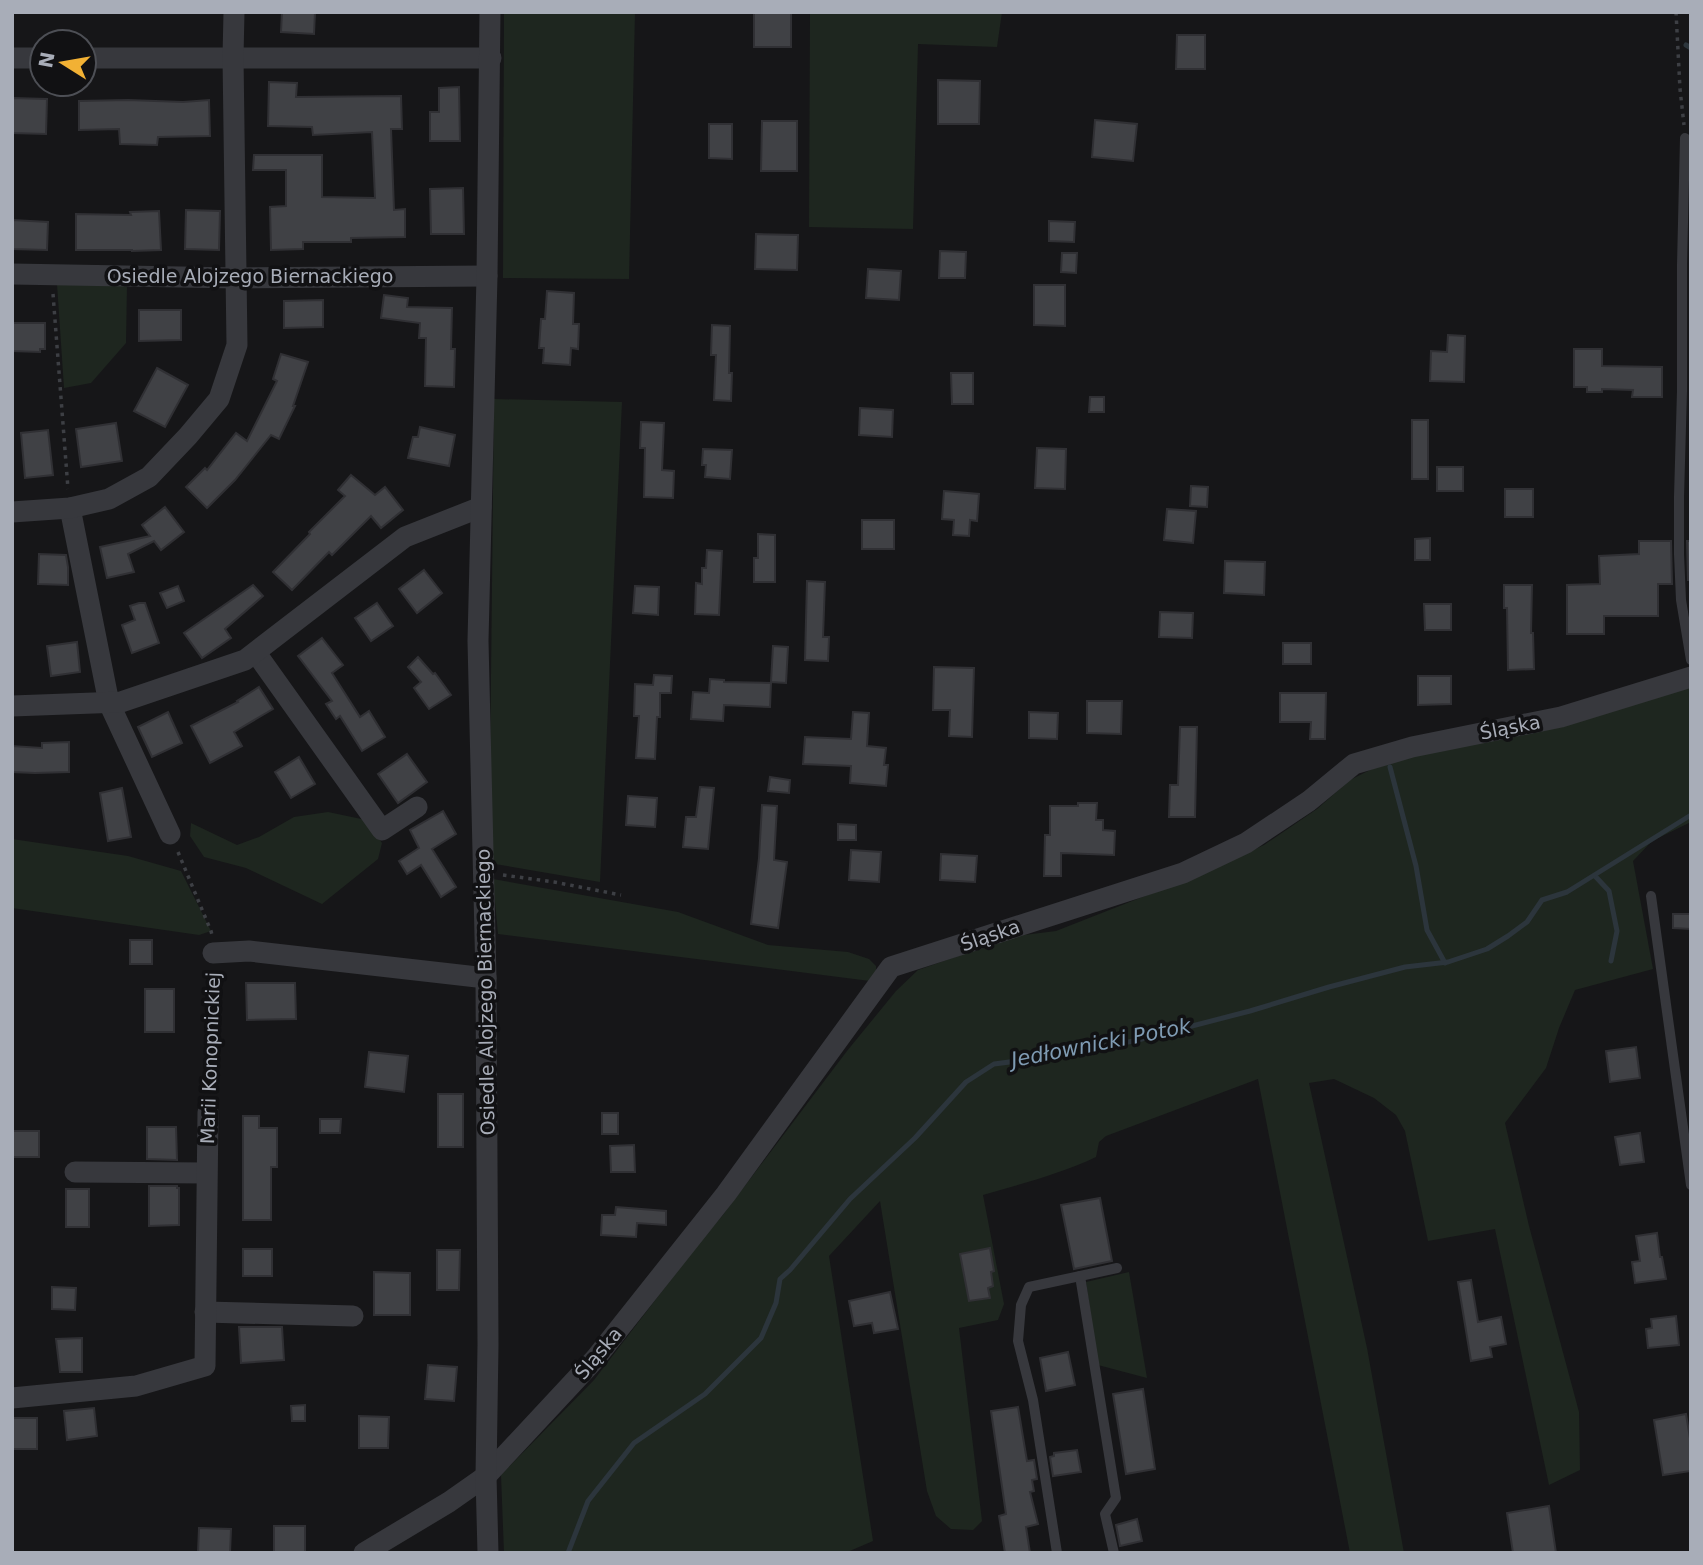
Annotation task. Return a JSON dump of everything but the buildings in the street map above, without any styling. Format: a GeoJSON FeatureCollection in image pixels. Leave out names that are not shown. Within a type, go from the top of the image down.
{"type":"FeatureCollection","features":[{"type":"Feature","properties":{"kind":"street"},"geometry":{"type":"LineString","coordinates":[[12,512],[70,508],[108,499],[149,477],[219,399],[237,345],[234,12]]}},
{"type":"Feature","properties":{"kind":"street","name":"Osiedle Alojzego Biernackiego"},"geometry":{"type":"LineString","coordinates":[[486,1476],[486,978],[478,641],[490,12]]}},
{"type":"Feature","properties":{"kind":"street"},"geometry":{"type":"LineString","coordinates":[[98,58],[491,58]]}},
{"type":"Feature","properties":{"kind":"street","name":"Osiedle Alojzego Biernackiego"},"geometry":{"type":"LineString","coordinates":[[12,274],[237,278],[487,276]]}},
{"type":"Feature","properties":{"kind":"street"},"geometry":{"type":"LineString","coordinates":[[12,706],[121,702],[245,660],[405,537],[481,507]]}},
{"type":"Feature","properties":{"kind":"street"},"geometry":{"type":"LineString","coordinates":[[70,508],[109,703],[170,834]]}},
{"type":"Feature","properties":{"kind":"street"},"geometry":{"type":"LineString","coordinates":[[256,653],[382,830],[417,807]]}},
{"type":"Feature","properties":{"kind":"street","name":"Śląska"},"geometry":{"type":"LineString","coordinates":[[364,1553],[449,1502],[486,1476],[595,1359],[726,1194],[891,967],[1183,873],[1246,843],[1309,801],[1354,764],[1412,747],[1561,717],[1691,677]]}},
{"type":"Feature","properties":{"kind":"street","name":"Marii Konopnickiej"},"geometry":{"type":"LineString","coordinates":[[213,953],[249,951],[486,978]]}},
{"type":"Feature","properties":{"kind":"street","name":"Marii Konopnickiej"},"geometry":{"type":"LineString","coordinates":[[12,1398],[136,1385],[205,1366],[208,1112]]}},
{"type":"Feature","properties":{"kind":"street"},"geometry":{"type":"LineString","coordinates":[[75,1172],[206,1173]]}},
{"type":"Feature","properties":{"kind":"street"},"geometry":{"type":"LineString","coordinates":[[205,1312],[353,1316]]}},
{"type":"Feature","properties":{"kind":"street"},"geometry":{"type":"LineString","coordinates":[[486,1476],[488,1553]]}},
{"type":"Feature","properties":{"kind":"lane"},"geometry":{"type":"LineString","coordinates":[[1685,138],[1679,542],[1681,600],[1691,660]]}},
{"type":"Feature","properties":{"kind":"lane"},"geometry":{"type":"LineString","coordinates":[[1651,896],[1691,1185]]}},
{"type":"Feature","properties":{"kind":"lane"},"geometry":{"type":"LineString","coordinates":[[1057,1553],[1033,1400],[1018,1340],[1021,1305],[1029,1287],[1117,1268]]}},
{"type":"Feature","properties":{"kind":"lane"},"geometry":{"type":"LineString","coordinates":[[1080,1276],[1116,1497],[1105,1514],[1114,1553]]}},
{"type":"Feature","properties":{"kind":"path"},"geometry":{"type":"LineString","coordinates":[[1676,12],[1685,138]]}},
{"type":"Feature","properties":{"kind":"path"},"geometry":{"type":"LineString","coordinates":[[52,275],[70,508]]}},
{"type":"Feature","properties":{"kind":"path"},"geometry":{"type":"LineString","coordinates":[[170,834],[211,931],[213,953]]}},
{"type":"Feature","properties":{"kind":"path"},"geometry":{"type":"LineString","coordinates":[[483,872],[621,895]]}},
{"type":"Feature","properties":{"kind":"path","name":"Marii Konopnickiej"},"geometry":{"type":"LineString","coordinates":[[208,1112],[213,953]]}},
{"type":"Feature","properties":{"kind":"shaded area"},"geometry":{"type":"Polygon","coordinates":[[[504,12],[635,12],[629,279],[503,278],[504,12]]]}},
{"type":"Feature","properties":{"kind":"shaded area"},"geometry":{"type":"Polygon","coordinates":[[[810,12],[1002,12],[997,47],[918,44],[913,229],[809,227],[810,12]]]}},
{"type":"Feature","properties":{"kind":"shaded area"},"geometry":{"type":"Polygon","coordinates":[[[57,284],[127,284],[126,343],[91,383],[64,388],[57,284]]]}},
{"type":"Feature","properties":{"kind":"shaded area"},"geometry":{"type":"Polygon","coordinates":[[[494,399],[622,402],[600,882],[489,863],[494,399]]]}},
{"type":"Feature","properties":{"kind":"shaded area"},"geometry":{"type":"Polygon","coordinates":[[[1691,682],[1691,822],[1652,841],[1633,861],[1653,969],[1575,990],[1546,1068],[1505,1123],[1529,1226],[1579,1412],[1580,1470],[1549,1485],[1495,1229],[1428,1241],[1405,1131],[1396,1115],[1374,1098],[1334,1079],[1309,1083],[1367,1348],[1404,1553],[1350,1553],[1258,1079],[1106,1136],[1099,1142],[1096,1157],[1082,1163],[983,1195],[1004,1304],[998,1320],[959,1328],[982,1521],[973,1530],[951,1529],[936,1516],[927,1491],[880,1201],[829,1256],[873,1541],[845,1553],[504,1553],[501,1475],[594,1380],[847,1051],[896,991],[918,970],[1015,936],[1056,931],[1211,870],[1264,845],[1317,809],[1350,780],[1380,765],[1691,682]]]}},
{"type":"Feature","properties":{"kind":"shaded area"},"geometry":{"type":"Polygon","coordinates":[[[328,812],[366,820],[382,843],[378,859],[322,904],[246,868],[204,857],[190,836],[191,823],[237,845],[259,837],[294,817],[328,812]]]}},
{"type":"Feature","properties":{"kind":"shaded area"},"geometry":{"type":"Polygon","coordinates":[[[12,839],[128,856],[181,871],[211,931],[199,935],[12,908],[12,839]]]}},
{"type":"Feature","properties":{"kind":"shaded area"},"geometry":{"type":"Polygon","coordinates":[[[493,879],[678,912],[768,945],[848,952],[869,959],[876,966],[876,978],[870,981],[498,934],[493,879]]]}},
{"type":"Feature","properties":{"kind":"shaded area"},"geometry":{"type":"Polygon","coordinates":[[[1129,1272],[1147,1378],[1098,1365],[1086,1282],[1129,1272]]]}},
{"type":"Feature","properties":{"kind":"waterway"},"geometry":{"type":"LineString","coordinates":[[1686,45],[1691,48]]}},
{"type":"Feature","properties":{"kind":"waterway"},"geometry":{"type":"LineString","coordinates":[[1390,767],[1416,866],[1427,930],[1445,963]]}},
{"type":"Feature","properties":{"kind":"waterway","name":"Jedłownicki Potok"},"geometry":{"type":"LineString","coordinates":[[568,1553],[588,1501],[634,1443],[705,1394],[761,1338],[776,1303],[780,1279],[850,1199],[915,1138],[966,1082],[994,1064],[1063,1055],[1134,1041],[1405,967],[1448,962],[1487,949],[1527,922],[1542,900],[1567,892],[1691,815]]}},
{"type":"Feature","properties":{"kind":"waterway"},"geometry":{"type":"LineString","coordinates":[[1595,876],[1609,891],[1617,931],[1611,961]]}}]}
